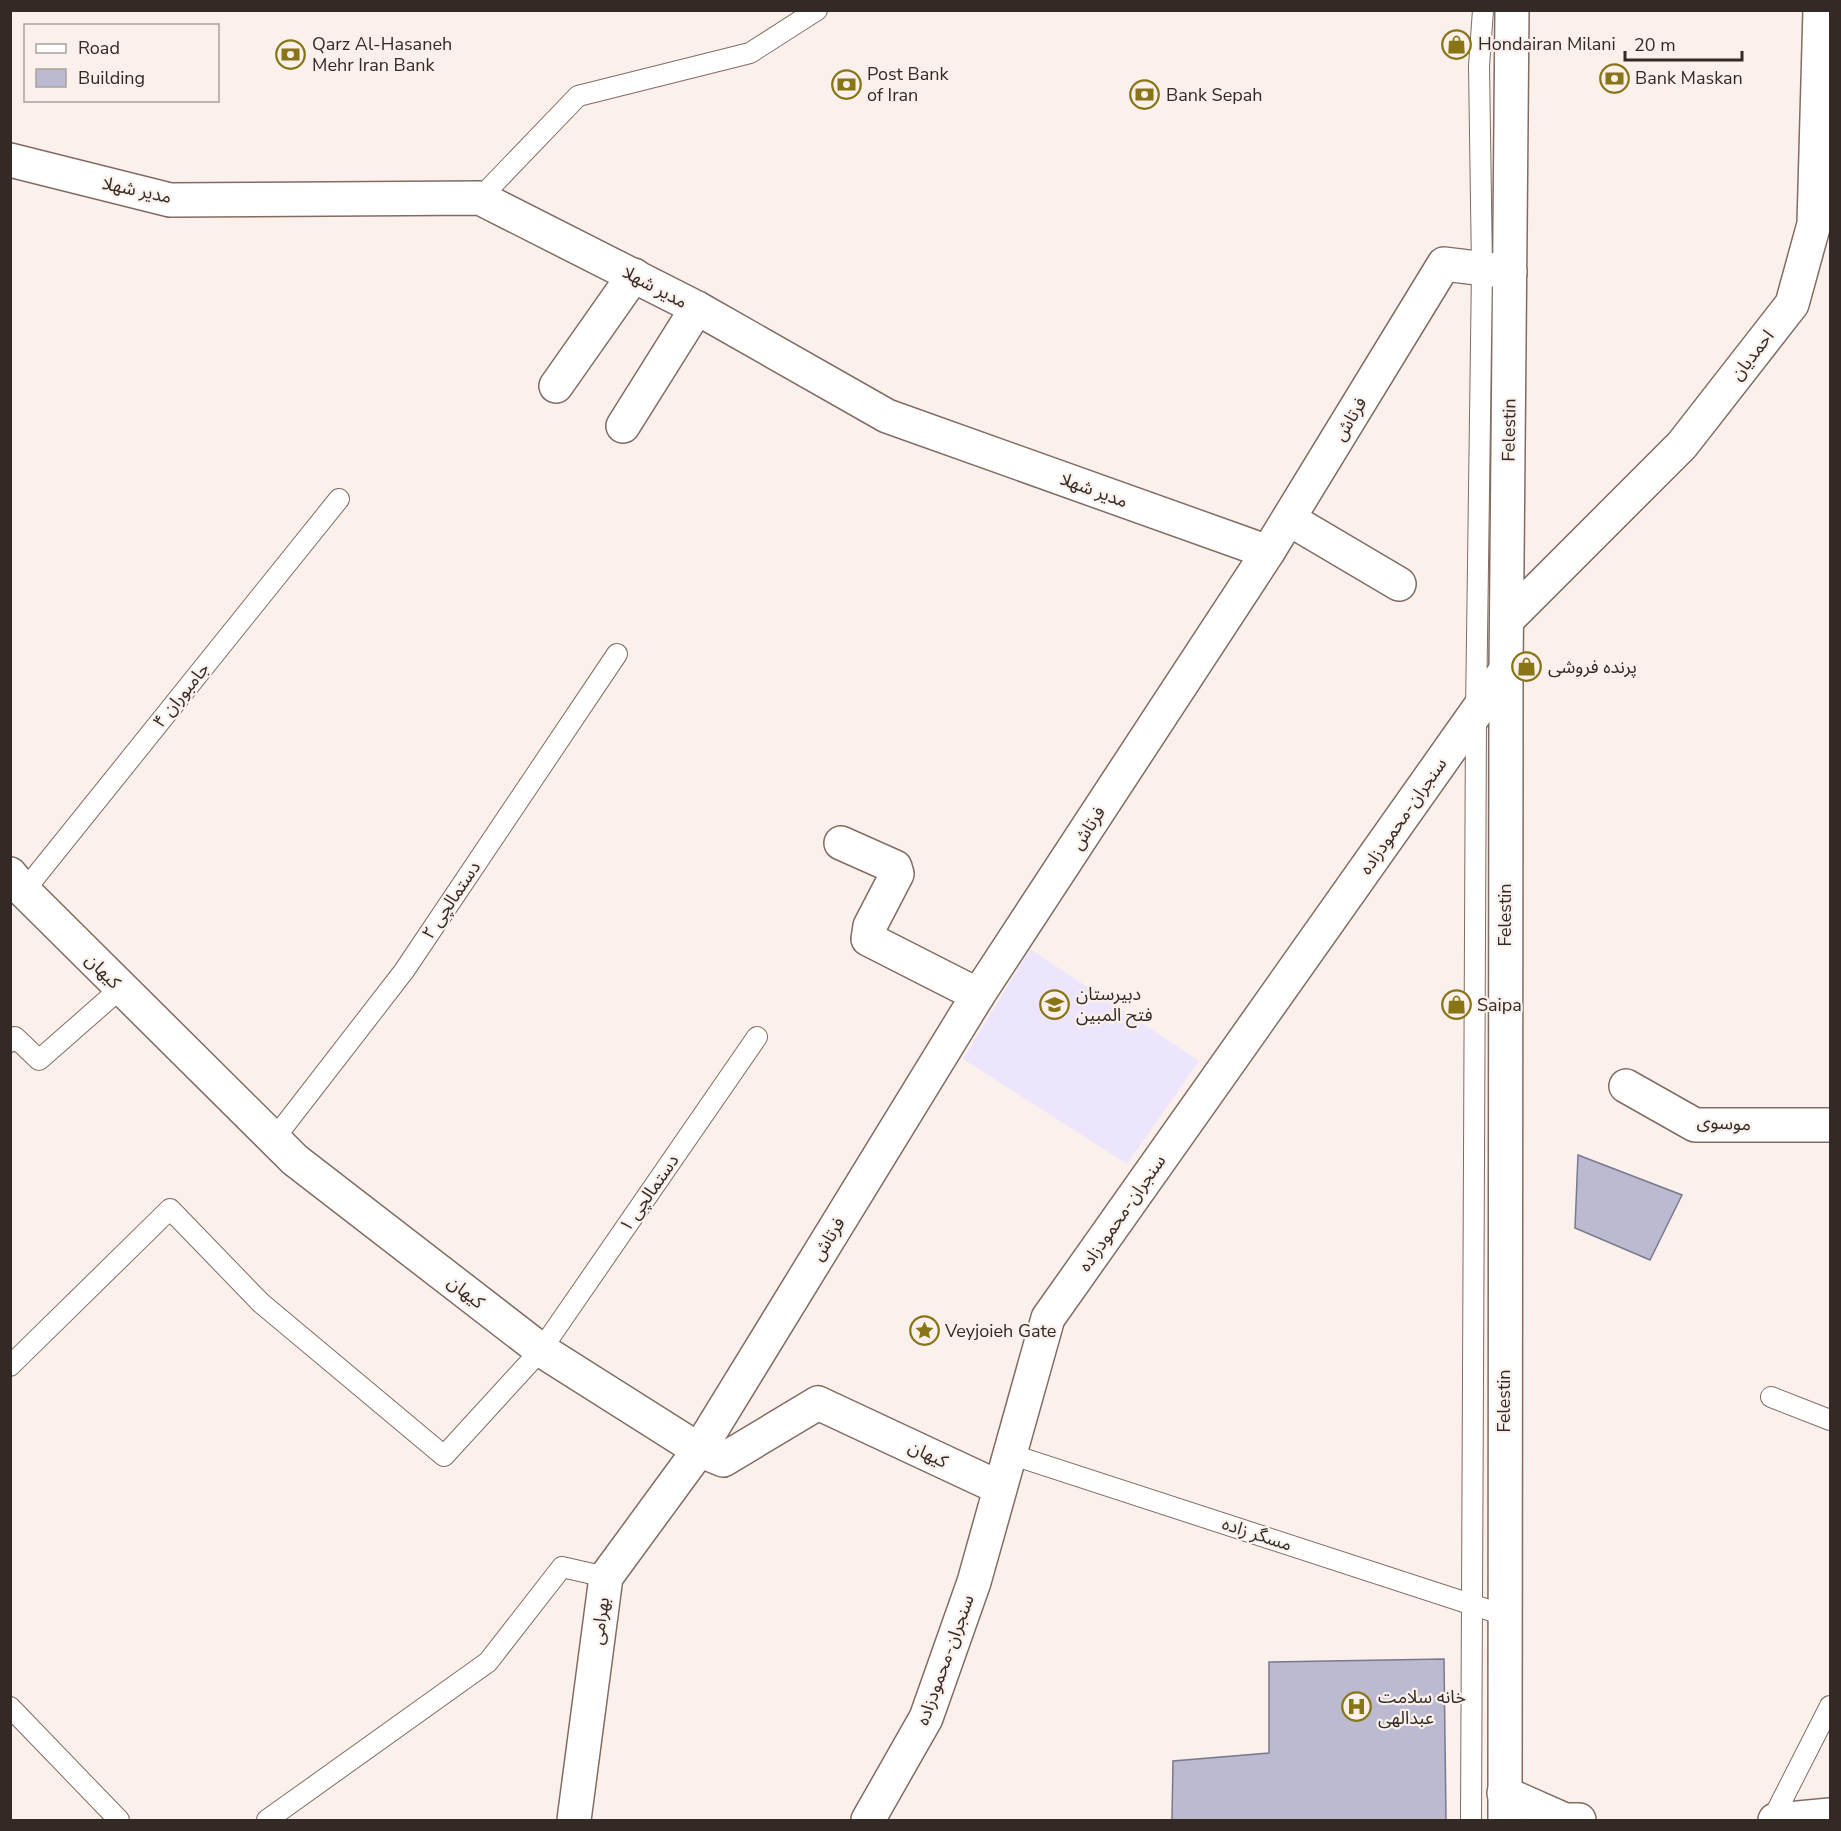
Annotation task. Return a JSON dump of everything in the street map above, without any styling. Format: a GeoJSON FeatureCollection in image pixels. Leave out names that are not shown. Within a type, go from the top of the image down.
{"type":"FeatureCollection","features":[{"type":"Feature","properties":{"kind":"street","name":"Felestin"},"geometry":{"type":"LineString","coordinates":[[1504,1807],[1507,620],[1496,271],[1512,10]]}},
{"type":"Feature","properties":{"kind":"street","name":"احمدیان"},"geometry":{"type":"LineString","coordinates":[[1507,620],[1682,445],[1792,304],[1814,224],[1820,10]]}},
{"type":"Feature","properties":{"kind":"street","name":"مدیر شهلا"},"geometry":{"type":"LineString","coordinates":[[10,160],[170,200],[480,198],[697,308],[887,416],[1268,552]]}},
{"type":"Feature","properties":{"kind":"street","name":"فرتاش"},"geometry":{"type":"LineString","coordinates":[[699,1450],[978,995],[1268,552],[1444,264],[1496,271]]}},
{"type":"Feature","properties":{"kind":"street"},"geometry":{"type":"LineString","coordinates":[[556,386],[634,275]]}},
{"type":"Feature","properties":{"kind":"street"},"geometry":{"type":"LineString","coordinates":[[623,426],[697,308]]}},
{"type":"Feature","properties":{"kind":"street"},"geometry":{"type":"LineString","coordinates":[[1289,519],[1399,584]]}},
{"type":"Feature","properties":{"kind":"street","name":"سنجران-محمودزاده"},"geometry":{"type":"LineString","coordinates":[[868,1821],[926,1718],[974,1582],[1048,1318],[1506,670]]}},
{"type":"Feature","properties":{"kind":"street"},"geometry":{"type":"LineString","coordinates":[[841,843],[895,867],[897,874],[870,926],[868,939],[978,995]]}},
{"type":"Feature","properties":{"kind":"street","name":"کیهان"},"geometry":{"type":"LineString","coordinates":[[17,883],[295,1160],[541,1350],[699,1450],[723,1460],[818,1403],[1000,1488]]}},
{"type":"Feature","properties":{"kind":"street","name":"موسوی"},"geometry":{"type":"LineString","coordinates":[[1626,1086],[1695,1125],[1830,1125]]}},
{"type":"Feature","properties":{"kind":"street","name":"بهرامی"},"geometry":{"type":"LineString","coordinates":[[574,1821],[606,1577],[699,1450]]}},
{"type":"Feature","properties":{"kind":"street"},"geometry":{"type":"LineString","coordinates":[[1504,1807],[1579,1821]]}},
{"type":"Feature","properties":{"kind":"street"},"geometry":{"type":"LineString","coordinates":[[1774,1821],[1830,1815]]}},
{"type":"Feature","properties":{"kind":"lane"},"geometry":{"type":"LineString","coordinates":[[480,198],[578,96],[750,53],[817,10]]}},
{"type":"Feature","properties":{"kind":"lane"},"geometry":{"type":"LineString","coordinates":[[1471,1821],[1476,713],[1496,271],[1479,66],[1483,10]]}},
{"type":"Feature","properties":{"kind":"lane","name":"جامبوران ۴"},"geometry":{"type":"LineString","coordinates":[[17,883],[339,499]]}},
{"type":"Feature","properties":{"kind":"lane","name":"دستمالچی ۲"},"geometry":{"type":"LineString","coordinates":[[274,1139],[404,971],[617,654]]}},
{"type":"Feature","properties":{"kind":"lane"},"geometry":{"type":"LineString","coordinates":[[10,1042],[15,1037],[39,1060],[121,988]]}},
{"type":"Feature","properties":{"kind":"lane","name":"دستمالچی ۱"},"geometry":{"type":"LineString","coordinates":[[10,1366],[170,1209],[261,1303],[444,1456],[541,1350],[757,1037]]}},
{"type":"Feature","properties":{"kind":"lane"},"geometry":{"type":"LineString","coordinates":[[1771,1397],[1830,1420]]}},
{"type":"Feature","properties":{"kind":"lane","name":"مسگر زاده"},"geometry":{"type":"LineString","coordinates":[[1010,1454],[1504,1615]]}},
{"type":"Feature","properties":{"kind":"lane"},"geometry":{"type":"LineString","coordinates":[[267,1821],[488,1662],[562,1567],[606,1577]]}},
{"type":"Feature","properties":{"kind":"lane"},"geometry":{"type":"LineString","coordinates":[[1774,1821],[1830,1706]]}},
{"type":"Feature","properties":{"kind":"lane"},"geometry":{"type":"LineString","coordinates":[[10,1707],[119,1821]]}},
{"type":"Feature","properties":{"kind":"shaded area","name":"دبیرستان فتح المبین"},"geometry":{"type":"Polygon","coordinates":[[[1030,949],[1199,1061],[1127,1164],[963,1059],[1030,949]]]}},
{"type":"Feature","properties":{"kind":"building"},"geometry":{"type":"Polygon","coordinates":[[[1578,1155],[1682,1195],[1650,1260],[1575,1228],[1578,1155]]]}},
{"type":"Feature","properties":{"kind":"building","name":"خانه سلامت عبدالهی"},"geometry":{"type":"Polygon","coordinates":[[[1444,1659],[1446,1820],[1172,1820],[1173,1761],[1269,1753],[1269,1662],[1444,1659]]]}},
{"type":"Feature","properties":{"kind":"place","name":"Hondairan Milani"},"geometry":{"type":"Point","coordinates":[1457,44]}},
{"type":"Feature","properties":{"kind":"place","name":"Qarz Al-Hasaneh Mehr Iran Bank"},"geometry":{"type":"Point","coordinates":[291,54]}},
{"type":"Feature","properties":{"kind":"place","name":"Bank Maskan"},"geometry":{"type":"Point","coordinates":[1614,78]}},
{"type":"Feature","properties":{"kind":"place","name":"Post Bank of Iran"},"geometry":{"type":"Point","coordinates":[846,84]}},
{"type":"Feature","properties":{"kind":"place","name":"Bank Sepah"},"geometry":{"type":"Point","coordinates":[1145,95]}},
{"type":"Feature","properties":{"kind":"place","name":"پرنده فروشی"},"geometry":{"type":"Point","coordinates":[1527,667]}},
{"type":"Feature","properties":{"kind":"place","name":"دبیرستان فتح المبین"},"geometry":{"type":"Point","coordinates":[1055,1004]}},
{"type":"Feature","properties":{"kind":"place","name":"Saipa"},"geometry":{"type":"Point","coordinates":[1456,1005]}},
{"type":"Feature","properties":{"kind":"place","name":"Veyjoieh Gate"},"geometry":{"type":"Point","coordinates":[924,1331]}},
{"type":"Feature","properties":{"kind":"place","name":"خانه سلامت عبدالهی"},"geometry":{"type":"Point","coordinates":[1357,1707]}}]}
